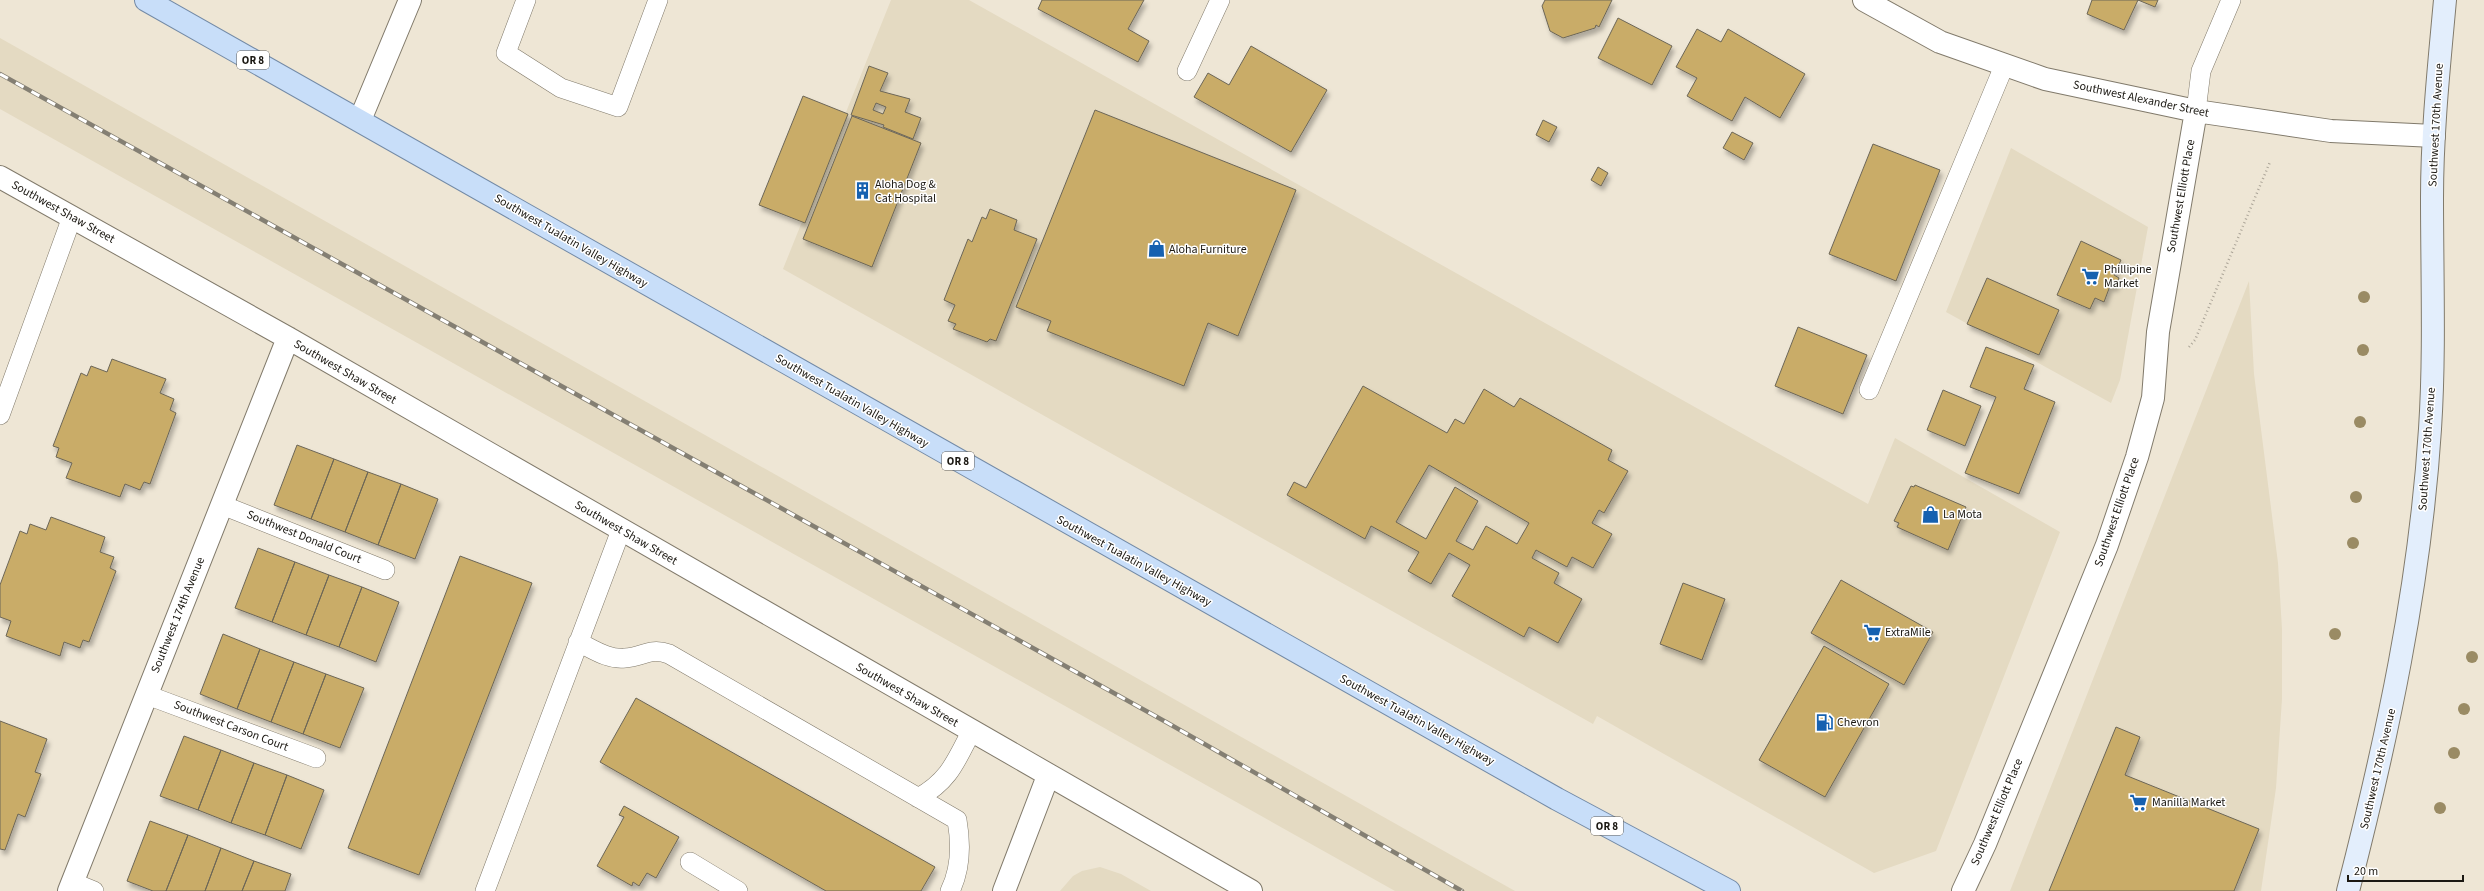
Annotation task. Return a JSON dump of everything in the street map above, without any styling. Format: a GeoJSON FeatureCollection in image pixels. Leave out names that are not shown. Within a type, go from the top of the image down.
{"type":"FeatureCollection","features":[{"type":"Feature","properties":{"kind":"main road","name":"Southwest Tualatin Valley Highway"},"geometry":{"type":"LineString","coordinates":[[146,0],[360,120],[974,471],[1657,854],[1730,891]]}},
{"type":"Feature","properties":{"kind":"main road","name":"Southwest 170th Avenue"},"geometry":{"type":"LineString","coordinates":[[2348,891],[2379,768],[2399,672],[2417,569],[2431,414],[2434,316],[2432,198],[2434,136],[2445,0]]}},
{"type":"Feature","properties":{"kind":"main road"},"geometry":{"type":"LineString","coordinates":[[1657,854],[1695,891]]}},
{"type":"Feature","properties":{"kind":"street"},"geometry":{"type":"LineString","coordinates":[[360,120],[410,0]]}},
{"type":"Feature","properties":{"kind":"street","name":"Southwest Alexander Street"},"geometry":{"type":"LineString","coordinates":[[1864,0],[1940,42],[2004,66],[2045,79],[2196,111],[2331,131],[2434,136]]}},
{"type":"Feature","properties":{"kind":"street","name":"Southwest Elliott Place"},"geometry":{"type":"LineString","coordinates":[[1963,891],[1985,844],[2104,552],[2137,457],[2153,398],[2158,332],[2196,111]]}},
{"type":"Feature","properties":{"kind":"street","name":"Southwest Shaw Street"},"geometry":{"type":"LineString","coordinates":[[0,177],[288,338],[1048,776],[1251,891]]}},
{"type":"Feature","properties":{"kind":"street","name":"Southwest 174th Avenue"},"geometry":{"type":"LineString","coordinates":[[70,887],[288,338]]}},
{"type":"Feature","properties":{"kind":"street"},"geometry":{"type":"LineString","coordinates":[[1004,891],[1048,776]]}},
{"type":"Feature","properties":{"kind":"lane"},"geometry":{"type":"LineString","coordinates":[[526,0],[506,52],[561,88],[618,107],[658,0]]}},
{"type":"Feature","properties":{"kind":"lane"},"geometry":{"type":"LineString","coordinates":[[1187,71],[1220,0]]}},
{"type":"Feature","properties":{"kind":"lane"},"geometry":{"type":"LineString","coordinates":[[2196,111],[2201,71],[2231,0]]}},
{"type":"Feature","properties":{"kind":"lane"},"geometry":{"type":"LineString","coordinates":[[1869,390],[2004,66]]}},
{"type":"Feature","properties":{"kind":"lane"},"geometry":{"type":"LineString","coordinates":[[0,415],[72,217]]}},
{"type":"Feature","properties":{"kind":"lane","name":"Southwest Donald Court"},"geometry":{"type":"LineString","coordinates":[[222,505],[385,570]]}},
{"type":"Feature","properties":{"kind":"lane"},"geometry":{"type":"LineString","coordinates":[[485,891],[620,530]]}},
{"type":"Feature","properties":{"kind":"lane"},"geometry":{"type":"LineString","coordinates":[[578,642],[610,658],[625,658],[658,650],[669,654],[957,820],[960,838],[959,862],[950,891]]}},
{"type":"Feature","properties":{"kind":"lane","name":"Southwest Carson Court"},"geometry":{"type":"LineString","coordinates":[[147,695],[316,758]]}},
{"type":"Feature","properties":{"kind":"lane"},"geometry":{"type":"LineString","coordinates":[[918,798],[935,788],[945,779],[972,732]]}},
{"type":"Feature","properties":{"kind":"lane"},"geometry":{"type":"LineString","coordinates":[[690,862],[738,891]]}},
{"type":"Feature","properties":{"kind":"lane"},"geometry":{"type":"LineString","coordinates":[[70,887],[94,891]]}},
{"type":"Feature","properties":{"kind":"path"},"geometry":{"type":"LineString","coordinates":[[2186,353],[2195,340],[2270,162]]}},
{"type":"Feature","properties":{"kind":"shaded area"},"geometry":{"type":"Polygon","coordinates":[[[891,0],[969,0],[1868,504],[1895,438],[2060,532],[1936,851],[1874,873],[1597,716],[1593,724],[783,269],[891,0]]]}},
{"type":"Feature","properties":{"kind":"shaded area"},"geometry":{"type":"Polygon","coordinates":[[[0,38],[1515,891],[1395,891],[0,109],[0,38]]]}},
{"type":"Feature","properties":{"kind":"shaded area"},"geometry":{"type":"Polygon","coordinates":[[[2011,148],[2148,227],[2120,380],[2111,403],[1946,312],[2011,148]]]}},
{"type":"Feature","properties":{"kind":"shaded area"},"geometry":{"type":"Polygon","coordinates":[[[2249,281],[2254,374],[2278,563],[2282,629],[2282,699],[2276,788],[2261,891],[2010,891],[2249,281]]]}},
{"type":"Feature","properties":{"kind":"shaded area"},"geometry":{"type":"Polygon","coordinates":[[[1100,867],[1121,874],[1151,891],[1060,891],[1073,876],[1082,871],[1100,867]]]}},
{"type":"Feature","properties":{"kind":"building"},"geometry":{"type":"Polygon","coordinates":[[[1042,0],[1144,0],[1128,29],[1149,41],[1138,62],[1038,9],[1042,0]]]}},
{"type":"Feature","properties":{"kind":"building"},"geometry":{"type":"Polygon","coordinates":[[[1545,0],[1612,0],[1599,27],[1596,25],[1595,28],[1563,38],[1550,31],[1542,6],[1545,0]]]}},
{"type":"Feature","properties":{"kind":"building"},"geometry":{"type":"Polygon","coordinates":[[[2092,0],[2138,0],[2124,30],[2087,14],[2092,0]]]}},
{"type":"Feature","properties":{"kind":"building"},"geometry":{"type":"Polygon","coordinates":[[[2138,0],[2158,0],[2155,7],[2138,0]]]}},
{"type":"Feature","properties":{"kind":"building"},"geometry":{"type":"Polygon","coordinates":[[[1618,18],[1672,46],[1652,85],[1598,58],[1618,18]]]}},
{"type":"Feature","properties":{"kind":"building"},"geometry":{"type":"Polygon","coordinates":[[[1697,29],[1721,42],[1728,29],[1805,74],[1780,118],[1745,97],[1732,121],[1687,96],[1697,78],[1676,67],[1697,29]]]}},
{"type":"Feature","properties":{"kind":"building"},"geometry":{"type":"Polygon","coordinates":[[[1251,46],[1327,90],[1291,152],[1194,97],[1208,73],[1229,85],[1251,46]]]}},
{"type":"Feature","properties":{"kind":"building"},"geometry":{"type":"Polygon","coordinates":[[[869,66],[888,73],[880,91],[910,99],[905,112],[921,118],[913,139],[883,127],[884,125],[851,115],[869,66]],[[876,103],[873,110],[883,114],[886,107],[876,103]]]}},
{"type":"Feature","properties":{"kind":"building"},"geometry":{"type":"Polygon","coordinates":[[[803,96],[848,114],[805,223],[759,205],[803,96]]]}},
{"type":"Feature","properties":{"kind":"building","name":"Aloha Furniture"},"geometry":{"type":"Polygon","coordinates":[[[1095,110],[1296,190],[1238,336],[1208,323],[1184,386],[1047,331],[1051,321],[1016,307],[1095,110]]]}},
{"type":"Feature","properties":{"kind":"building","name":"Aloha Dog & Cat Hospital"},"geometry":{"type":"Polygon","coordinates":[[[852,116],[921,143],[872,267],[803,239],[852,116]]]}},
{"type":"Feature","properties":{"kind":"building"},"geometry":{"type":"Polygon","coordinates":[[[1543,120],[1557,127],[1549,142],[1536,135],[1543,120]]]}},
{"type":"Feature","properties":{"kind":"building"},"geometry":{"type":"Polygon","coordinates":[[[1732,132],[1753,143],[1744,160],[1723,148],[1732,132]]]}},
{"type":"Feature","properties":{"kind":"building"},"geometry":{"type":"Polygon","coordinates":[[[1873,144],[1940,170],[1896,281],[1829,254],[1873,144]]]}},
{"type":"Feature","properties":{"kind":"building"},"geometry":{"type":"Polygon","coordinates":[[[1598,167],[1608,173],[1601,186],[1591,180],[1598,167]]]}},
{"type":"Feature","properties":{"kind":"building"},"geometry":{"type":"Polygon","coordinates":[[[990,209],[1017,220],[1014,230],[1037,239],[996,341],[990,339],[987,342],[953,329],[956,324],[948,321],[955,305],[944,300],[968,239],[972,242],[982,217],[986,219],[990,209]]]}},
{"type":"Feature","properties":{"kind":"building","name":"Phillipine Market"},"geometry":{"type":"Polygon","coordinates":[[[2081,241],[2121,260],[2114,275],[2119,278],[2115,287],[2110,286],[2104,302],[2095,298],[2090,309],[2057,295],[2081,241]]]}},
{"type":"Feature","properties":{"kind":"building"},"geometry":{"type":"Polygon","coordinates":[[[1987,278],[2059,310],[2039,355],[1967,324],[1987,278]]]}},
{"type":"Feature","properties":{"kind":"building"},"geometry":{"type":"Polygon","coordinates":[[[1798,327],[1867,355],[1843,414],[1775,386],[1798,327]]]}},
{"type":"Feature","properties":{"kind":"building"},"geometry":{"type":"Polygon","coordinates":[[[1986,347],[2034,365],[2024,389],[2055,402],[2019,494],[1965,473],[1996,397],[1970,387],[1986,347]]]}},
{"type":"Feature","properties":{"kind":"building"},"geometry":{"type":"Polygon","coordinates":[[[112,359],[166,379],[160,393],[174,399],[170,410],[176,413],[150,484],[144,482],[140,490],[125,484],[120,497],[66,478],[72,463],[56,457],[59,448],[53,446],[81,373],[87,376],[91,366],[107,372],[112,359]]]}},
{"type":"Feature","properties":{"kind":"building"},"geometry":{"type":"Polygon","coordinates":[[[1363,386],[1447,433],[1455,419],[1464,424],[1484,389],[1514,407],[1520,398],[1612,450],[1608,460],[1628,471],[1604,513],[1599,510],[1592,523],[1612,534],[1593,568],[1572,557],[1567,567],[1536,550],[1532,558],[1559,573],[1554,583],[1582,599],[1558,643],[1529,627],[1524,637],[1452,596],[1470,565],[1449,553],[1431,584],[1408,571],[1419,552],[1371,526],[1365,539],[1287,495],[1294,482],[1306,488],[1363,386]],[[1429,465],[1396,522],[1426,539],[1455,487],[1478,501],[1456,541],[1473,550],[1486,526],[1517,544],[1529,523],[1429,465]]]}},
{"type":"Feature","properties":{"kind":"building"},"geometry":{"type":"Polygon","coordinates":[[[1943,390],[1981,406],[1965,446],[1927,430],[1943,390]]]}},
{"type":"Feature","properties":{"kind":"building"},"geometry":{"type":"Polygon","coordinates":[[[297,445],[334,459],[311,519],[274,505],[297,445]]]}},
{"type":"Feature","properties":{"kind":"building"},"geometry":{"type":"Polygon","coordinates":[[[334,459],[368,472],[345,532],[311,519],[334,459]]]}},
{"type":"Feature","properties":{"kind":"building"},"geometry":{"type":"Polygon","coordinates":[[[368,472],[401,484],[378,545],[345,532],[368,472]]]}},
{"type":"Feature","properties":{"kind":"building"},"geometry":{"type":"Polygon","coordinates":[[[401,484],[438,499],[415,559],[378,545],[401,484]]]}},
{"type":"Feature","properties":{"kind":"building","name":"La Mota"},"geometry":{"type":"Polygon","coordinates":[[[1915,485],[1966,507],[1948,550],[1897,527],[1899,523],[1894,521],[1911,486],[1914,487],[1915,485]]]}},
{"type":"Feature","properties":{"kind":"building"},"geometry":{"type":"Polygon","coordinates":[[[51,517],[105,537],[100,552],[114,557],[110,568],[116,571],[89,642],[83,640],[80,648],[64,642],[60,656],[6,636],[11,621],[0,617],[0,585],[20,531],[27,534],[30,524],[46,530],[51,517]]]}},
{"type":"Feature","properties":{"kind":"building"},"geometry":{"type":"Polygon","coordinates":[[[258,548],[295,562],[272,622],[235,608],[258,548]]]}},
{"type":"Feature","properties":{"kind":"building"},"geometry":{"type":"Polygon","coordinates":[[[460,556],[532,583],[419,875],[348,848],[460,556]]]}},
{"type":"Feature","properties":{"kind":"building"},"geometry":{"type":"Polygon","coordinates":[[[295,562],[329,575],[306,635],[272,622],[295,562]]]}},
{"type":"Feature","properties":{"kind":"building"},"geometry":{"type":"Polygon","coordinates":[[[329,575],[362,587],[339,647],[306,635],[329,575]]]}},
{"type":"Feature","properties":{"kind":"building","name":"ExtraMile"},"geometry":{"type":"Polygon","coordinates":[[[1841,580],[1933,632],[1904,685],[1811,633],[1841,580]]]}},
{"type":"Feature","properties":{"kind":"building"},"geometry":{"type":"Polygon","coordinates":[[[1683,583],[1725,599],[1702,660],[1660,644],[1683,583]]]}},
{"type":"Feature","properties":{"kind":"building"},"geometry":{"type":"Polygon","coordinates":[[[362,587],[399,602],[376,662],[339,647],[362,587]]]}},
{"type":"Feature","properties":{"kind":"building"},"geometry":{"type":"Polygon","coordinates":[[[223,634],[260,649],[237,709],[200,694],[223,634]]]}},
{"type":"Feature","properties":{"kind":"building","name":"Chevron"},"geometry":{"type":"Polygon","coordinates":[[[1824,646],[1889,684],[1825,797],[1759,760],[1824,646]]]}},
{"type":"Feature","properties":{"kind":"building"},"geometry":{"type":"Polygon","coordinates":[[[260,649],[294,662],[271,722],[237,709],[260,649]]]}},
{"type":"Feature","properties":{"kind":"building"},"geometry":{"type":"Polygon","coordinates":[[[294,662],[326,674],[303,734],[271,722],[294,662]]]}},
{"type":"Feature","properties":{"kind":"building"},"geometry":{"type":"Polygon","coordinates":[[[326,674],[364,688],[340,748],[303,734],[326,674]]]}},
{"type":"Feature","properties":{"kind":"building"},"geometry":{"type":"Polygon","coordinates":[[[636,698],[935,867],[921,891],[826,891],[600,762],[636,698]]]}},
{"type":"Feature","properties":{"kind":"building"},"geometry":{"type":"Polygon","coordinates":[[[0,721],[47,739],[35,772],[41,774],[25,817],[18,814],[5,850],[0,849],[0,721]]]}},
{"type":"Feature","properties":{"kind":"building","name":"Manilla Market"},"geometry":{"type":"Polygon","coordinates":[[[2116,727],[2140,737],[2125,775],[2259,829],[2234,891],[2049,891],[2116,727]]]}},
{"type":"Feature","properties":{"kind":"building"},"geometry":{"type":"Polygon","coordinates":[[[184,736],[221,750],[198,810],[160,796],[184,736]]]}},
{"type":"Feature","properties":{"kind":"building"},"geometry":{"type":"Polygon","coordinates":[[[221,750],[254,763],[231,823],[198,810],[221,750]]]}},
{"type":"Feature","properties":{"kind":"building"},"geometry":{"type":"Polygon","coordinates":[[[254,763],[287,775],[265,835],[231,823],[254,763]]]}},
{"type":"Feature","properties":{"kind":"building"},"geometry":{"type":"Polygon","coordinates":[[[287,775],[324,790],[301,849],[265,835],[287,775]]]}},
{"type":"Feature","properties":{"kind":"building"},"geometry":{"type":"Polygon","coordinates":[[[624,806],[679,837],[656,878],[647,873],[639,886],[633,882],[632,886],[597,866],[624,817],[619,815],[624,806]]]}},
{"type":"Feature","properties":{"kind":"building"},"geometry":{"type":"Polygon","coordinates":[[[150,821],[188,835],[166,891],[153,891],[127,881],[150,821]]]}},
{"type":"Feature","properties":{"kind":"building"},"geometry":{"type":"Polygon","coordinates":[[[188,835],[221,848],[205,891],[166,891],[188,835]]]}},
{"type":"Feature","properties":{"kind":"building"},"geometry":{"type":"Polygon","coordinates":[[[221,848],[254,861],[242,891],[205,891],[221,848]]]}},
{"type":"Feature","properties":{"kind":"building"},"geometry":{"type":"Polygon","coordinates":[[[254,861],[291,874],[285,891],[242,891],[254,861]]]}},
{"type":"Feature","properties":{"kind":"railway"},"geometry":{"type":"LineString","coordinates":[[0,74],[1166,722],[1462,891]]}},
{"type":"Feature","properties":{"kind":"place","name":"Aloha Dog & Cat Hospital"},"geometry":{"type":"Point","coordinates":[862,191]}},
{"type":"Feature","properties":{"kind":"place","name":"Aloha Furniture"},"geometry":{"type":"Point","coordinates":[1156,249]}},
{"type":"Feature","properties":{"kind":"place","name":"Phillipine Market"},"geometry":{"type":"Point","coordinates":[2091,276]}},
{"type":"Feature","properties":{"kind":"place","name":"La Mota"},"geometry":{"type":"Point","coordinates":[1930,514]}},
{"type":"Feature","properties":{"kind":"place","name":"ExtraMile"},"geometry":{"type":"Point","coordinates":[1872,632]}},
{"type":"Feature","properties":{"kind":"place","name":"Chevron"},"geometry":{"type":"Point","coordinates":[1824,722]}},
{"type":"Feature","properties":{"kind":"place","name":"Manilla Market"},"geometry":{"type":"Point","coordinates":[2139,802]}}]}
